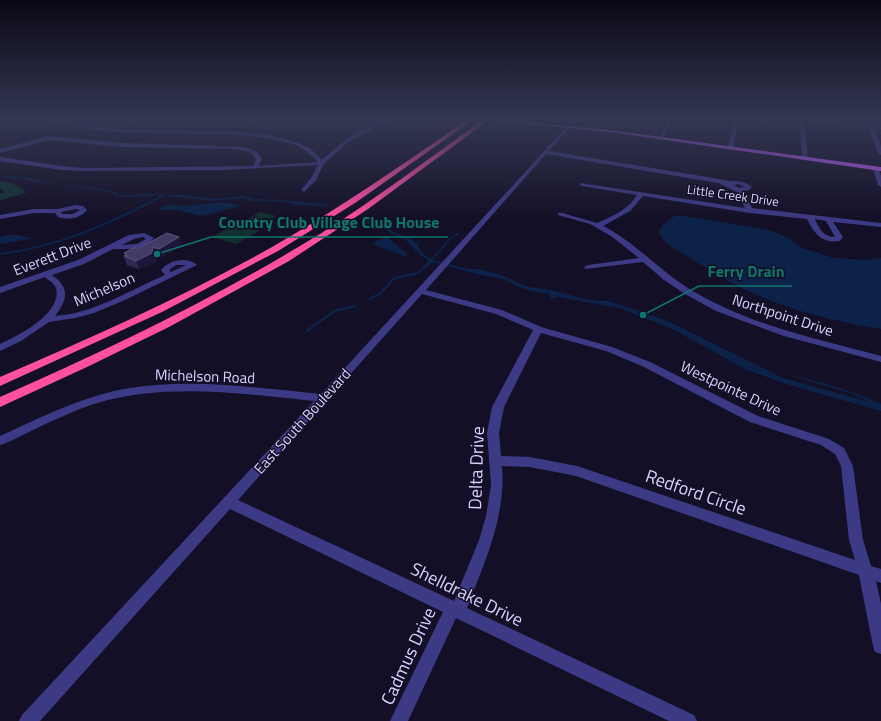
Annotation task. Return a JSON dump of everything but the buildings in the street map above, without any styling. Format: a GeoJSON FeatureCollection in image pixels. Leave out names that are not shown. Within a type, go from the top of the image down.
{"type":"FeatureCollection","features":[{"type":"Feature","properties":{"kind":"highway"},"geometry":{"type":"LineString","coordinates":[[0,382],[147,315],[264,255],[345,206],[421,154]]}},
{"type":"Feature","properties":{"kind":"highway"},"geometry":{"type":"LineString","coordinates":[[0,402],[157,328],[263,272],[352,217],[440,154]]}},
{"type":"Feature","properties":{"kind":"main road"},"geometry":{"type":"LineString","coordinates":[[769,154],[878,169]]}},
{"type":"Feature","properties":{"kind":"street"},"geometry":{"type":"LineString","coordinates":[[255,154],[259,159],[255,167]]}},
{"type":"Feature","properties":{"kind":"street"},"geometry":{"type":"LineString","coordinates":[[313,154],[322,163]]}},
{"type":"Feature","properties":{"kind":"street"},"geometry":{"type":"LineString","coordinates":[[304,190],[314,179],[322,163],[333,154]]}},
{"type":"Feature","properties":{"kind":"street","name":"East South Boulevard"},"geometry":{"type":"LineString","coordinates":[[28,721],[445,264],[543,154]]}},
{"type":"Feature","properties":{"kind":"street"},"geometry":{"type":"LineString","coordinates":[[555,154],[705,177],[727,184],[738,190],[744,195],[750,210]]}},
{"type":"Feature","properties":{"kind":"street"},"geometry":{"type":"LineString","coordinates":[[805,154],[805,159]]}},
{"type":"Feature","properties":{"kind":"street"},"geometry":{"type":"LineString","coordinates":[[0,159],[58,168],[149,170],[255,167],[322,163]]}},
{"type":"Feature","properties":{"kind":"street"},"geometry":{"type":"LineString","coordinates":[[878,169],[881,185]]}},
{"type":"Feature","properties":{"kind":"street"},"geometry":{"type":"LineString","coordinates":[[727,184],[739,182],[749,186],[738,190]]}},
{"type":"Feature","properties":{"kind":"street","name":"Little Creek Drive"},"geometry":{"type":"LineString","coordinates":[[582,184],[750,210],[881,225]]}},
{"type":"Feature","properties":{"kind":"street"},"geometry":{"type":"LineString","coordinates":[[598,225],[627,210],[636,202],[641,193]]}},
{"type":"Feature","properties":{"kind":"street"},"geometry":{"type":"LineString","coordinates":[[0,217],[26,212],[57,211]]}},
{"type":"Feature","properties":{"kind":"street","name":"Northpoint Drive"},"geometry":{"type":"LineString","coordinates":[[560,214],[598,225],[614,234],[644,260],[683,289],[732,315],[798,338],[881,359]]}},
{"type":"Feature","properties":{"kind":"street"},"geometry":{"type":"LineString","coordinates":[[810,217],[820,235],[829,239],[837,239],[839,237],[828,219]]}},
{"type":"Feature","properties":{"kind":"street","name":"Everett Drive"},"geometry":{"type":"LineString","coordinates":[[0,290],[47,275],[81,262],[113,247]]}},
{"type":"Feature","properties":{"kind":"street"},"geometry":{"type":"LineString","coordinates":[[588,267],[601,267],[644,260]]}},
{"type":"Feature","properties":{"kind":"street"},"geometry":{"type":"LineString","coordinates":[[0,348],[26,334],[46,320],[58,303],[61,289],[57,283],[47,275]]}},
{"type":"Feature","properties":{"kind":"street","name":"Michelson"},"geometry":{"type":"LineString","coordinates":[[46,320],[61,320],[78,316],[170,275]]}},
{"type":"Feature","properties":{"kind":"street","name":"Westpointe Drive"},"geometry":{"type":"LineString","coordinates":[[420,291],[500,312],[538,329],[594,344],[625,355],[646,364],[748,416],[776,427],[825,442],[835,447],[844,458],[847,466],[856,540],[870,586],[881,646]]}},
{"type":"Feature","properties":{"kind":"street","name":"Delta Drive"},"geometry":{"type":"LineString","coordinates":[[455,610],[491,526],[497,492],[493,433],[498,407],[538,329]]}},
{"type":"Feature","properties":{"kind":"street","name":"Michelson Road"},"geometry":{"type":"LineString","coordinates":[[0,441],[48,419],[97,400],[148,389],[203,388],[323,398]]}},
{"type":"Feature","properties":{"kind":"street","name":"Redford Circle"},"geometry":{"type":"LineString","coordinates":[[494,461],[530,462],[577,471],[881,576]]}},
{"type":"Feature","properties":{"kind":"street","name":"Shelldrake Drive"},"geometry":{"type":"LineString","coordinates":[[229,502],[688,721]]}},
{"type":"Feature","properties":{"kind":"street","name":"Cadmus Drive"},"geometry":{"type":"LineString","coordinates":[[399,721],[455,610]]}},
{"type":"Feature","properties":{"kind":"green space"},"geometry":{"type":"Polygon","coordinates":[[[0,181],[18,186],[26,193],[0,200],[0,194],[5,192],[0,188],[0,181]]]}},
{"type":"Feature","properties":{"kind":"green space"},"geometry":{"type":"Polygon","coordinates":[[[260,212],[276,216],[258,227],[242,222],[260,212]]]}},
{"type":"Feature","properties":{"kind":"green space"},"geometry":{"type":"Polygon","coordinates":[[[234,225],[259,231],[236,244],[212,237],[234,225]]]}},
{"type":"Feature","properties":{"kind":"water"},"geometry":{"type":"Polygon","coordinates":[[[0,176],[29,178],[54,184],[109,190],[117,193],[118,196],[147,194],[178,195],[213,199],[242,196],[252,199],[330,205],[296,206],[288,202],[248,201],[245,198],[210,201],[161,195],[118,197],[108,191],[30,181],[27,179],[5,178],[0,176]]]}},
{"type":"Feature","properties":{"kind":"water"},"geometry":{"type":"Polygon","coordinates":[[[228,203],[240,206],[203,216],[177,210],[158,210],[167,204],[186,206],[228,203]]]}},
{"type":"Feature","properties":{"kind":"water"},"geometry":{"type":"Polygon","coordinates":[[[675,216],[770,230],[784,236],[802,248],[834,258],[867,260],[881,258],[881,329],[830,319],[793,309],[756,295],[721,277],[672,247],[665,241],[659,232],[667,221],[675,216]]]}},
{"type":"Feature","properties":{"kind":"water"},"geometry":{"type":"Polygon","coordinates":[[[366,219],[379,222],[394,232],[417,243],[420,250],[426,256],[435,261],[468,269],[477,269],[499,274],[529,287],[551,290],[589,300],[608,301],[637,310],[670,322],[783,378],[870,402],[850,393],[788,375],[847,391],[881,404],[881,411],[786,384],[745,369],[674,330],[620,308],[557,297],[550,300],[550,294],[531,291],[506,280],[472,273],[433,262],[420,271],[429,260],[421,256],[407,241],[382,227],[369,225],[365,221],[366,219]]]}},
{"type":"Feature","properties":{"kind":"water"},"geometry":{"type":"Polygon","coordinates":[[[19,235],[30,239],[0,244],[0,237],[19,235]]]}},
{"type":"Feature","properties":{"kind":"water"},"geometry":{"type":"Polygon","coordinates":[[[387,237],[407,254],[407,257],[375,245],[373,242],[387,237]]]}},
{"type":"Feature","properties":{"kind":"waterway"},"geometry":{"type":"LineString","coordinates":[[0,254],[44,246],[64,240],[104,225],[162,196]]}},
{"type":"Feature","properties":{"kind":"waterway"},"geometry":{"type":"LineString","coordinates":[[432,259],[451,238],[458,234]]}},
{"type":"Feature","properties":{"kind":"waterway"},"geometry":{"type":"LineString","coordinates":[[370,299],[381,293],[394,278],[415,274],[421,271]]}},
{"type":"Feature","properties":{"kind":"waterway"},"geometry":{"type":"LineString","coordinates":[[307,331],[334,311],[355,306]]}},
{"type":"Feature","properties":{"kind":"place","name":"Country Club Village Club House"},"geometry":{"type":"Point","coordinates":[157,254]}},
{"type":"Feature","properties":{"kind":"place","name":"Ferry Drain"},"geometry":{"type":"Point","coordinates":[643,315]}}]}
